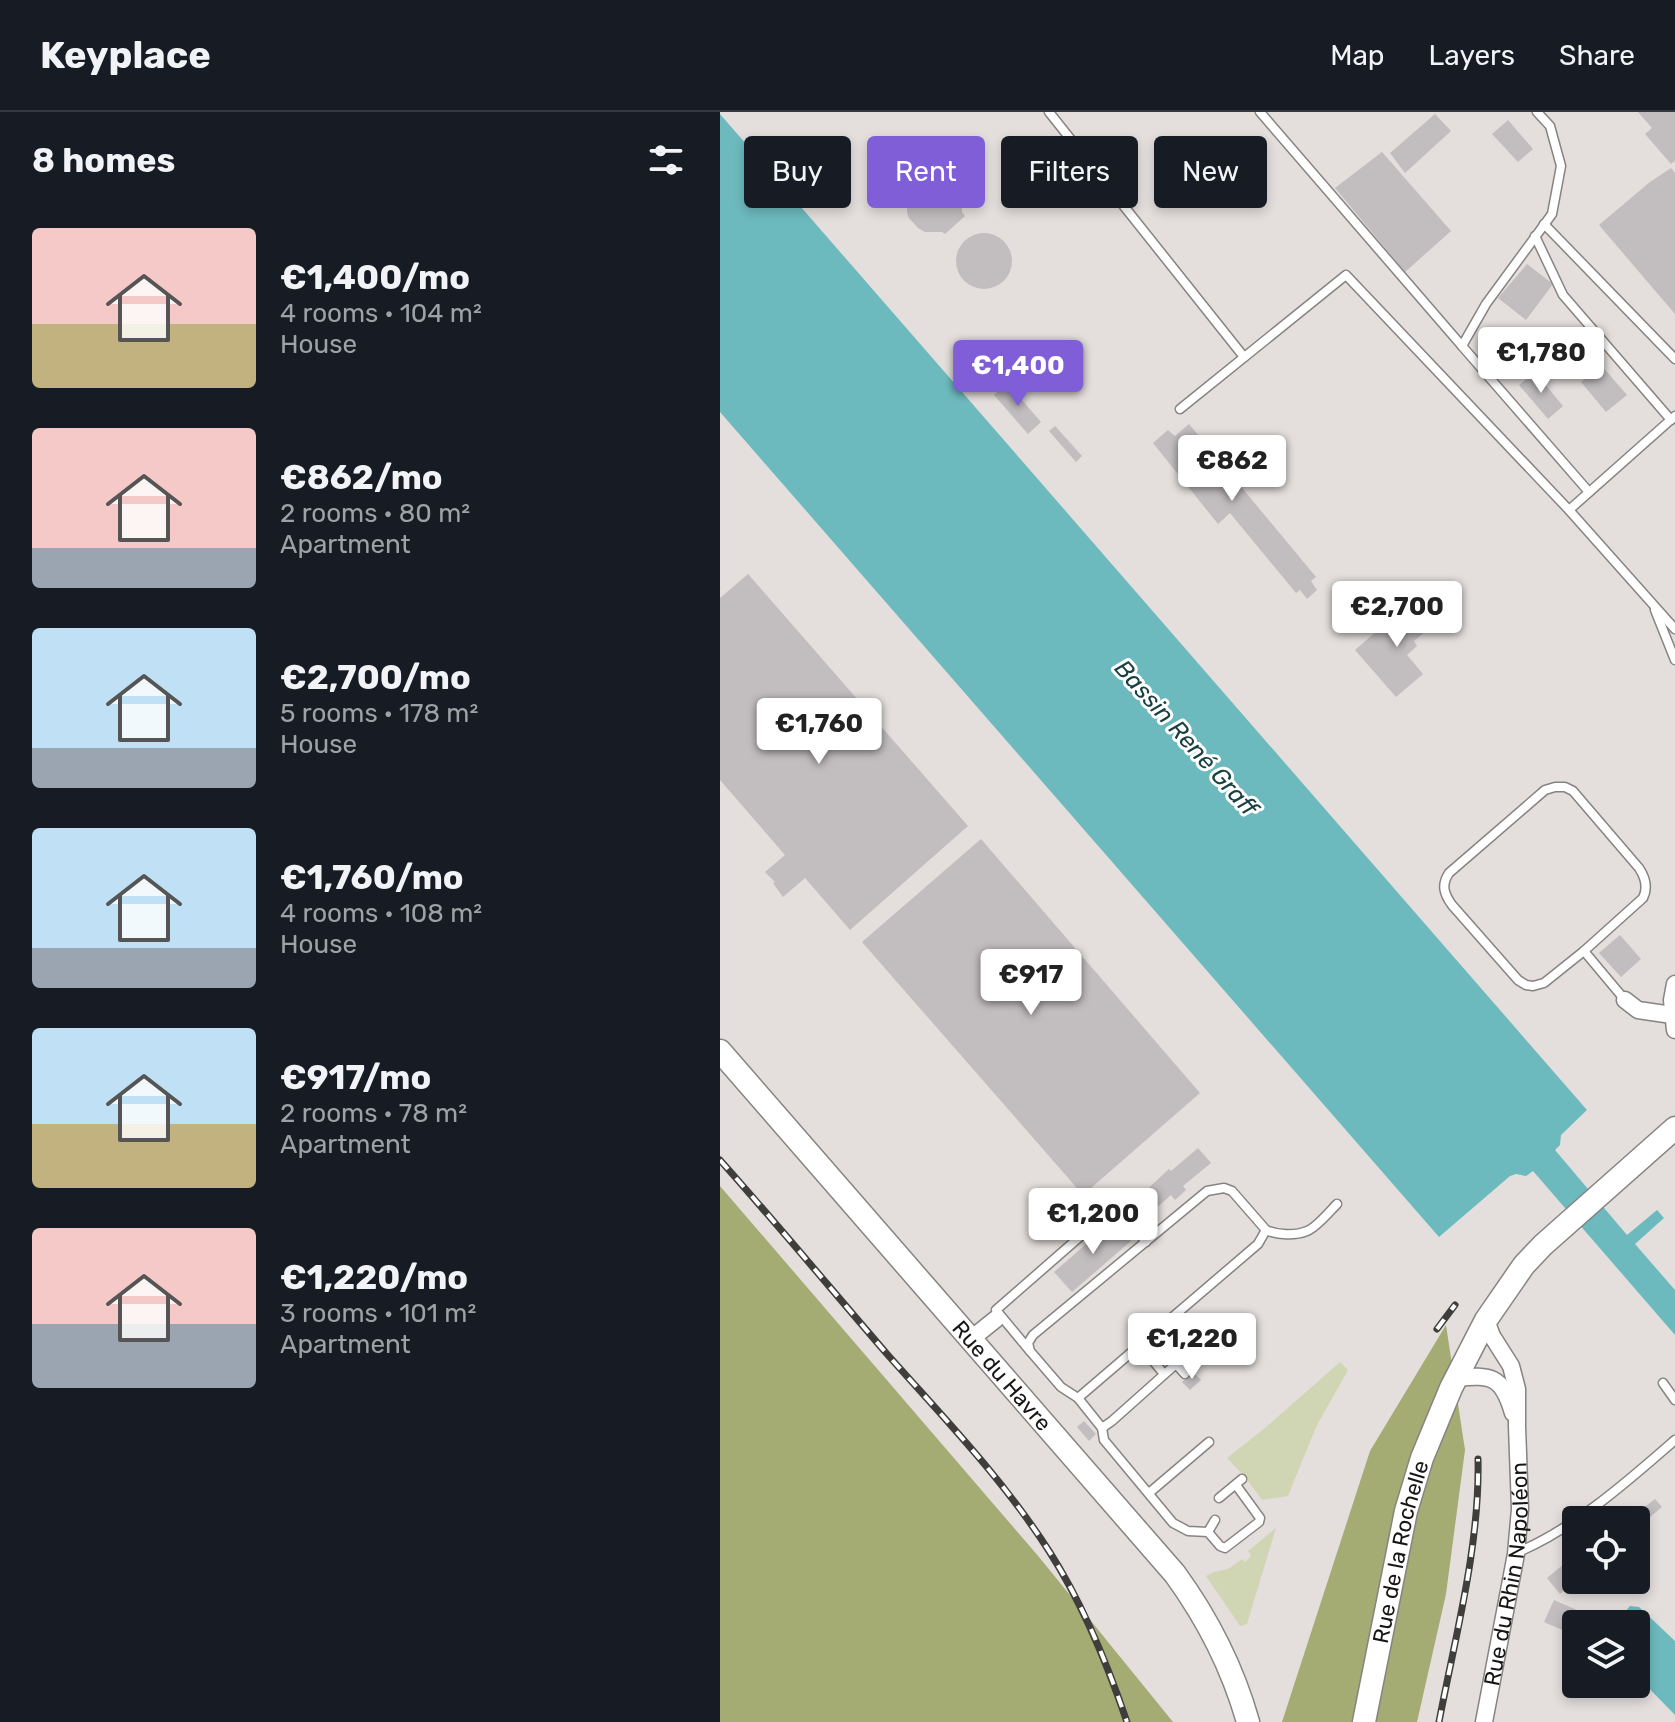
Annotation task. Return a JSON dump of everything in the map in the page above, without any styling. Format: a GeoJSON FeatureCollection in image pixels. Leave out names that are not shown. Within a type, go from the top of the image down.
{"type":"FeatureCollection","features":[{"type":"Feature","properties":{"kind":"main road","name":"Rue du Havre"},"geometry":{"type":"LineString","coordinates":[[720,1051],[1184,1586],[1217,1643],[1248,1722]]}},
{"type":"Feature","properties":{"kind":"main road"},"geometry":{"type":"LineString","coordinates":[[1453,1383],[1486,1320],[1524,1265],[1675,1128]]}},
{"type":"Feature","properties":{"kind":"main road","name":"Rue de la Rochelle"},"geometry":{"type":"LineString","coordinates":[[1364,1722],[1408,1499],[1453,1383]]}},
{"type":"Feature","properties":{"kind":"street"},"geometry":{"type":"LineString","coordinates":[[1625,1000],[1638,1010],[1674,1022],[1675,984]]}},
{"type":"Feature","properties":{"kind":"street"},"geometry":{"type":"LineString","coordinates":[[971,1339],[998,1317]]}},
{"type":"Feature","properties":{"kind":"street","name":"Rue du Rhin Napoléon"},"geometry":{"type":"LineString","coordinates":[[1484,1722],[1516,1554],[1520,1509],[1517,1389],[1511,1366],[1486,1320]]}},
{"type":"Feature","properties":{"kind":"street","name":"Rue du Rhin Napoléon"},"geometry":{"type":"LineString","coordinates":[[1453,1383],[1479,1375],[1494,1380],[1505,1392],[1517,1426]]}},
{"type":"Feature","properties":{"kind":"lane"},"geometry":{"type":"LineString","coordinates":[[1049,112],[1244,357]]}},
{"type":"Feature","properties":{"kind":"lane"},"geometry":{"type":"LineString","coordinates":[[1260,112],[1589,492]]}},
{"type":"Feature","properties":{"kind":"lane"},"geometry":{"type":"LineString","coordinates":[[1462,346],[1486,304],[1552,214],[1561,166],[1550,126],[1537,112]]}},
{"type":"Feature","properties":{"kind":"lane"},"geometry":{"type":"LineString","coordinates":[[1544,224],[1675,359]]}},
{"type":"Feature","properties":{"kind":"lane"},"geometry":{"type":"LineString","coordinates":[[1535,236],[1563,295],[1673,418],[1569,510]]}},
{"type":"Feature","properties":{"kind":"lane"},"geometry":{"type":"LineString","coordinates":[[1180,409],[1346,275],[1569,510],[1675,629]]}},
{"type":"Feature","properties":{"kind":"lane"},"geometry":{"type":"LineString","coordinates":[[1652,602],[1675,660]]}},
{"type":"Feature","properties":{"kind":"lane"},"geometry":{"type":"LineString","coordinates":[[1555,787],[1573,791],[1639,868],[1645,883],[1643,898],[1584,951],[1544,983],[1526,985],[1518,980],[1452,905],[1444,886],[1449,873],[1545,790],[1555,787]]}},
{"type":"Feature","properties":{"kind":"lane"},"geometry":{"type":"LineString","coordinates":[[1584,951],[1625,1000]]}},
{"type":"Feature","properties":{"kind":"lane"},"geometry":{"type":"LineString","coordinates":[[1030,1351],[1028,1343],[1033,1335],[1207,1191],[1224,1188],[1232,1191],[1266,1230],[1274,1234],[1308,1231],[1337,1204]]}},
{"type":"Feature","properties":{"kind":"lane"},"geometry":{"type":"LineString","coordinates":[[1146,1242],[1123,1215],[1107,1213],[996,1310],[998,1317],[1061,1387],[1078,1398],[1102,1428],[1104,1440],[1173,1523],[1188,1531],[1208,1532],[1225,1548],[1260,1518],[1239,1482],[1219,1498]]}},
{"type":"Feature","properties":{"kind":"lane"},"geometry":{"type":"LineString","coordinates":[[1078,1398],[1258,1244],[1266,1230]]}},
{"type":"Feature","properties":{"kind":"lane"},"geometry":{"type":"LineString","coordinates":[[1140,1345],[1164,1374]]}},
{"type":"Feature","properties":{"kind":"lane"},"geometry":{"type":"LineString","coordinates":[[1102,1428],[1176,1364],[1185,1374]]}},
{"type":"Feature","properties":{"kind":"lane"},"geometry":{"type":"LineString","coordinates":[[1663,1383],[1675,1400]]}},
{"type":"Feature","properties":{"kind":"lane"},"geometry":{"type":"LineString","coordinates":[[1516,1554],[1563,1529],[1633,1477],[1675,1440]]}},
{"type":"Feature","properties":{"kind":"lane"},"geometry":{"type":"LineString","coordinates":[[1149,1493],[1209,1442]]}},
{"type":"Feature","properties":{"kind":"lane"},"geometry":{"type":"LineString","coordinates":[[1208,1532],[1215,1520]]}},
{"type":"Feature","properties":{"kind":"green space"},"geometry":{"type":"Polygon","coordinates":[[[720,1186],[1039,1557],[1173,1722],[720,1722],[720,1186]]]}},
{"type":"Feature","properties":{"kind":"green space"},"geometry":{"type":"Polygon","coordinates":[[[1446,1325],[1465,1450],[1446,1594],[1417,1722],[1282,1722],[1370,1451],[1446,1325]]]}},
{"type":"Feature","properties":{"kind":"green space"},"geometry":{"type":"Polygon","coordinates":[[[1340,1362],[1348,1370],[1316,1427],[1288,1496],[1262,1500],[1227,1458],[1340,1362]]]}},
{"type":"Feature","properties":{"kind":"green space"},"geometry":{"type":"Polygon","coordinates":[[[1276,1528],[1247,1624],[1240,1626],[1206,1576],[1228,1569],[1242,1559],[1245,1562],[1251,1556],[1248,1551],[1276,1528]]]}},
{"type":"Feature","properties":{"kind":"water","name":"Bassin René Graff"},"geometry":{"type":"Polygon","coordinates":[[[720,114],[744,142],[744,208],[802,208],[1587,1110],[1561,1135],[1560,1145],[1555,1150],[1627,1235],[1657,1210],[1664,1218],[1635,1244],[1675,1290],[1675,1335],[1533,1171],[1526,1176],[1510,1176],[1439,1237],[720,412],[720,114]]]}},
{"type":"Feature","properties":{"kind":"water"},"geometry":{"type":"Polygon","coordinates":[[[1630,1606],[1642,1610],[1626,1610],[1630,1606]]]}},
{"type":"Feature","properties":{"kind":"water"},"geometry":{"type":"Polygon","coordinates":[[[1650,1617],[1675,1641],[1675,1715],[1650,1689],[1650,1617]]]}},
{"type":"Feature","properties":{"kind":"building"},"geometry":{"type":"Polygon","coordinates":[[[1638,112],[1675,112],[1675,161],[1671,164],[1645,134],[1652,128],[1638,112]]]}},
{"type":"Feature","properties":{"kind":"building"},"geometry":{"type":"Polygon","coordinates":[[[1435,114],[1451,131],[1405,173],[1390,153],[1435,114]]]}},
{"type":"Feature","properties":{"kind":"building"},"geometry":{"type":"Polygon","coordinates":[[[1508,120],[1533,149],[1518,162],[1492,134],[1508,120]]]}},
{"type":"Feature","properties":{"kind":"building"},"geometry":{"type":"Polygon","coordinates":[[[1382,152],[1451,231],[1405,272],[1335,188],[1382,152]]]}},
{"type":"Feature","properties":{"kind":"building"},"geometry":{"type":"Polygon","coordinates":[[[1671,168],[1675,173],[1675,314],[1599,225],[1671,168]]]}},
{"type":"Feature","properties":{"kind":"building"},"geometry":{"type":"Polygon","coordinates":[[[907,208],[962,208],[965,216],[945,234],[918,228],[907,208]]]}},
{"type":"Feature","properties":{"kind":"building"},"geometry":{"type":"Polygon","coordinates":[[[984,233],[1004,241],[1012,261],[1004,281],[984,289],[964,281],[956,261],[964,241],[984,233]]]}},
{"type":"Feature","properties":{"kind":"building"},"geometry":{"type":"Polygon","coordinates":[[[1527,264],[1553,284],[1526,320],[1498,298],[1527,264]]]}},
{"type":"Feature","properties":{"kind":"building"},"geometry":{"type":"Polygon","coordinates":[[[1601,365],[1627,395],[1606,412],[1581,382],[1601,365]]]}},
{"type":"Feature","properties":{"kind":"building"},"geometry":{"type":"Polygon","coordinates":[[[1535,372],[1563,406],[1548,419],[1519,385],[1535,372]]]}},
{"type":"Feature","properties":{"kind":"building"},"geometry":{"type":"Polygon","coordinates":[[[1007,383],[1041,422],[1028,434],[994,395],[1007,383]]]}},
{"type":"Feature","properties":{"kind":"building"},"geometry":{"type":"Polygon","coordinates":[[[1189,424],[1316,577],[1311,581],[1317,590],[1307,599],[1300,590],[1296,593],[1230,513],[1218,524],[1153,443],[1168,430],[1175,436],[1189,424]]]}},
{"type":"Feature","properties":{"kind":"building"},"geometry":{"type":"Polygon","coordinates":[[[1055,426],[1082,456],[1076,462],[1049,431],[1055,426]]]}},
{"type":"Feature","properties":{"kind":"building"},"geometry":{"type":"Polygon","coordinates":[[[748,574],[968,826],[850,930],[805,878],[783,897],[765,872],[785,855],[720,780],[720,598],[748,574]]]}},
{"type":"Feature","properties":{"kind":"building"},"geometry":{"type":"Polygon","coordinates":[[[1423,603],[1438,621],[1414,641],[1417,646],[1407,655],[1423,674],[1396,697],[1355,650],[1393,617],[1398,623],[1423,603]]]}},
{"type":"Feature","properties":{"kind":"building"},"geometry":{"type":"Polygon","coordinates":[[[981,839],[1200,1093],[1083,1195],[862,942],[981,839]]]}},
{"type":"Feature","properties":{"kind":"building"},"geometry":{"type":"Polygon","coordinates":[[[1620,935],[1641,959],[1621,977],[1599,953],[1620,935]]]}},
{"type":"Feature","properties":{"kind":"building"},"geometry":{"type":"Polygon","coordinates":[[[1198,1148],[1211,1163],[1183,1186],[1186,1190],[1175,1200],[1171,1195],[1155,1209],[1142,1194],[1198,1148]]]}},
{"type":"Feature","properties":{"kind":"building"},"geometry":{"type":"Polygon","coordinates":[[[1114,1220],[1131,1241],[1072,1292],[1054,1272],[1114,1220]]]}},
{"type":"Feature","properties":{"kind":"building"},"geometry":{"type":"Polygon","coordinates":[[[1193,1372],[1201,1380],[1190,1390],[1182,1382],[1193,1372]]]}},
{"type":"Feature","properties":{"kind":"building"},"geometry":{"type":"Polygon","coordinates":[[[1084,1421],[1096,1434],[1089,1441],[1077,1427],[1084,1421]]]}},
{"type":"Feature","properties":{"kind":"building"},"geometry":{"type":"Polygon","coordinates":[[[1655,1499],[1662,1507],[1650,1517],[1650,1506],[1646,1506],[1655,1499]]]}},
{"type":"Feature","properties":{"kind":"building"},"geometry":{"type":"Polygon","coordinates":[[[1562,1566],[1562,1592],[1560,1594],[1547,1578],[1562,1566]]]}},
{"type":"Feature","properties":{"kind":"building"},"geometry":{"type":"Polygon","coordinates":[[[1554,1600],[1577,1610],[1562,1610],[1562,1630],[1544,1622],[1554,1600]]]}},
{"type":"Feature","properties":{"kind":"railway"},"geometry":{"type":"LineString","coordinates":[[720,1160],[972,1449],[1031,1524],[1083,1613],[1127,1722]]}},
{"type":"Feature","properties":{"kind":"railway"},"geometry":{"type":"LineString","coordinates":[[1437,1329],[1455,1305]]}},
{"type":"Feature","properties":{"kind":"railway"},"geometry":{"type":"LineString","coordinates":[[1439,1722],[1471,1558],[1478,1459]]}}]}
